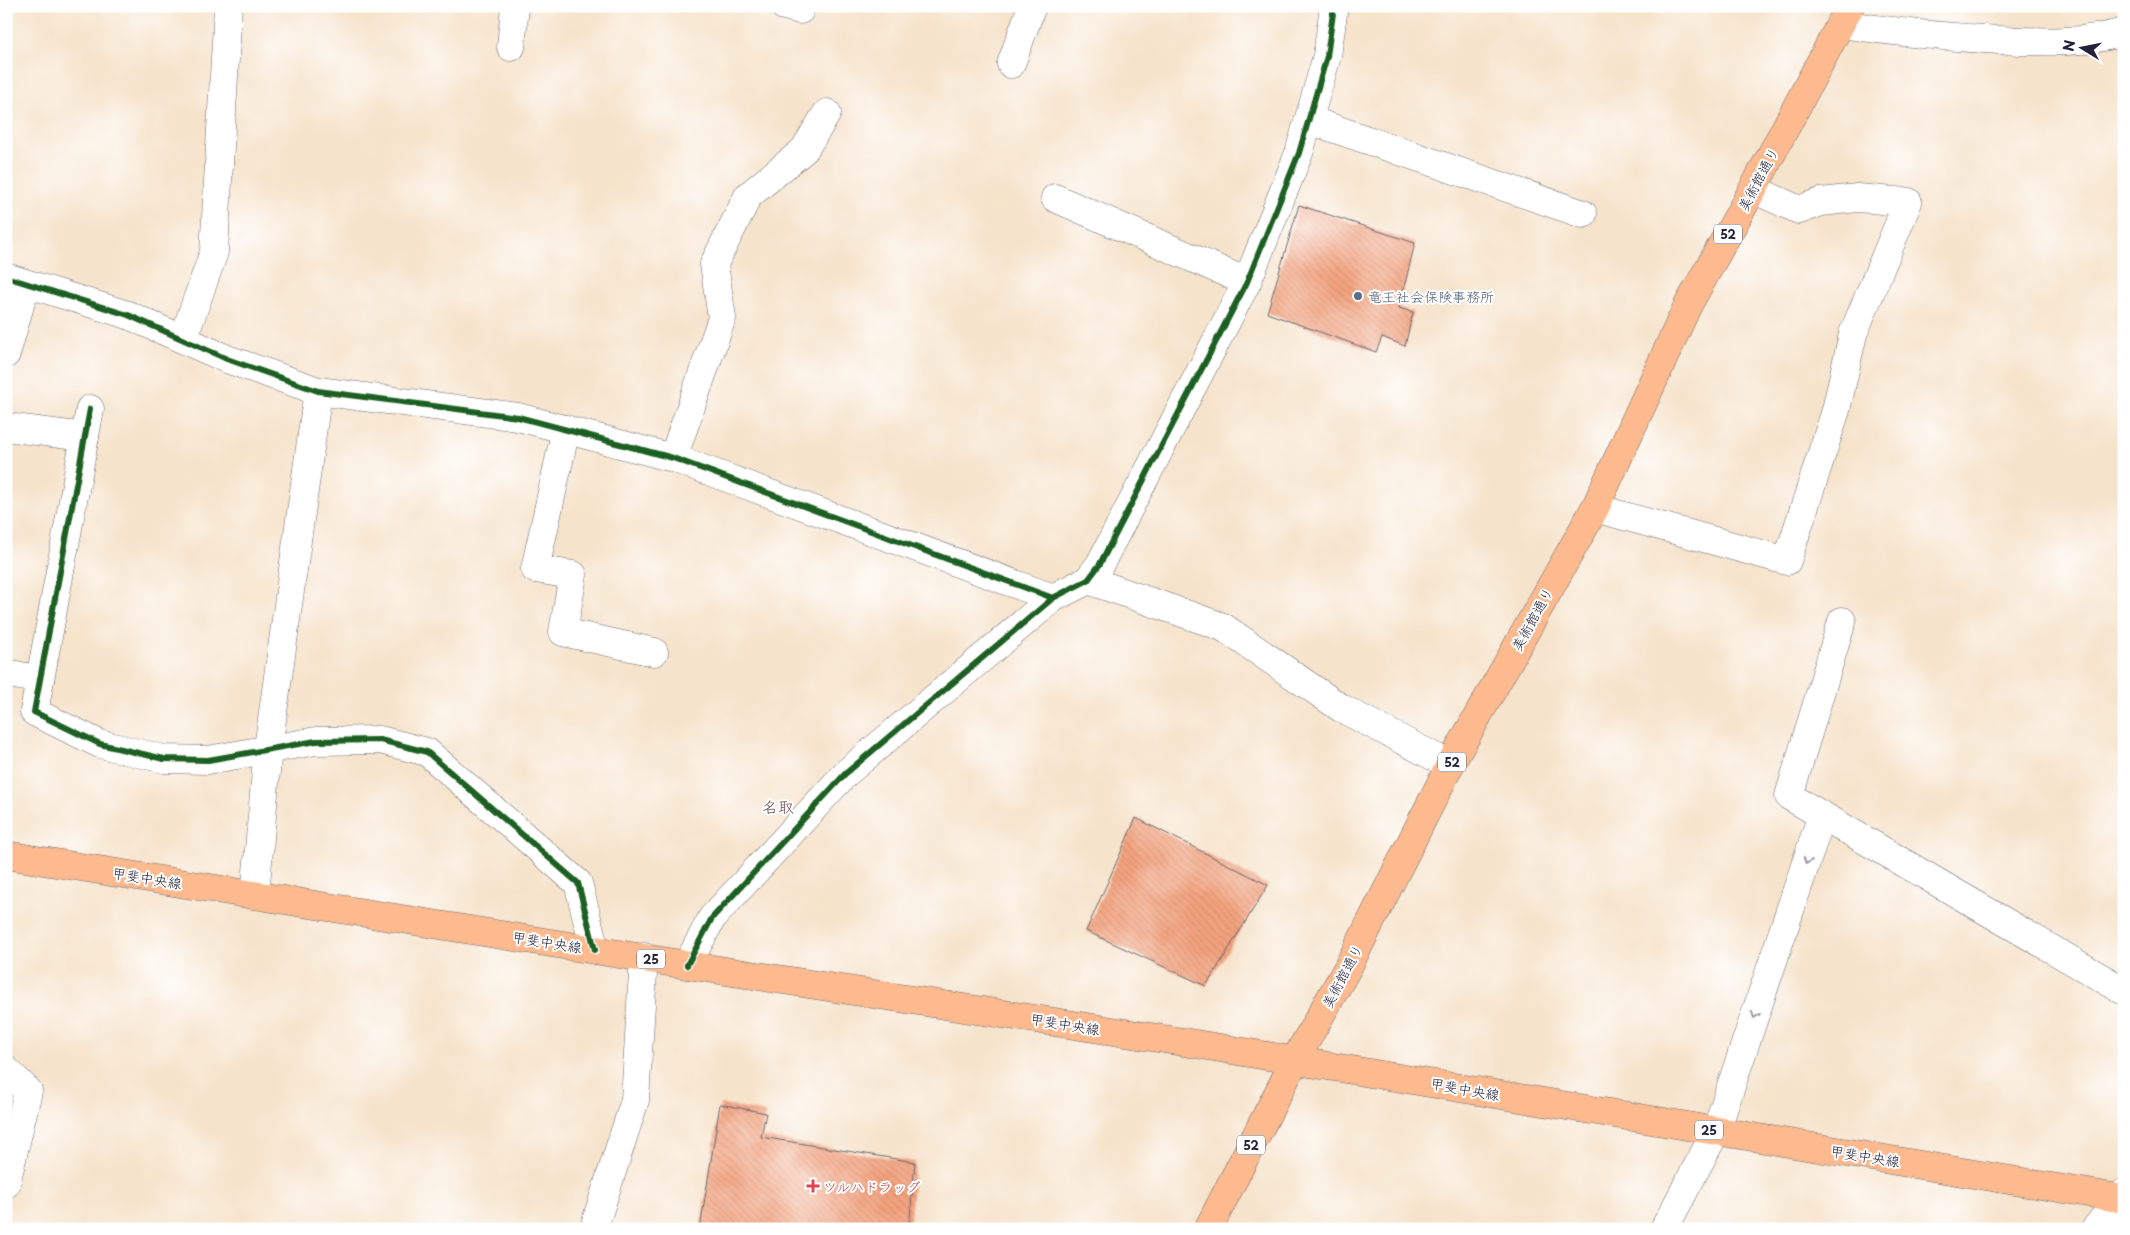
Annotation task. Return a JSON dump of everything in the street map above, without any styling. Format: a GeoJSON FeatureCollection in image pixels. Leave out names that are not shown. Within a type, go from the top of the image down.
{"type":"FeatureCollection","features":[{"type":"Feature","properties":{"kind":"main road","name":"美術館通り"},"geometry":{"type":"LineString","coordinates":[[1208,1229],[1295,1060],[1348,967],[1450,765],[1594,508],[1688,304],[1753,189],[1845,15]]}},
{"type":"Feature","properties":{"kind":"main road","name":"甲斐中央線"},"geometry":{"type":"LineString","coordinates":[[6,855],[687,965],[1295,1060],[2123,1197]]}},
{"type":"Feature","properties":{"kind":"street"},"geometry":{"type":"LineString","coordinates":[[183,339],[214,252],[228,6]]}},
{"type":"Feature","properties":{"kind":"street"},"geometry":{"type":"LineString","coordinates":[[511,47],[515,6]]}},
{"type":"Feature","properties":{"kind":"street"},"geometry":{"type":"LineString","coordinates":[[1010,64],[1032,6]]}},
{"type":"Feature","properties":{"kind":"street"},"geometry":{"type":"LineString","coordinates":[[687,965],[712,918],[845,774],[1053,598],[1088,580],[1100,564],[1247,282],[1299,153],[1327,56],[1334,6]]}},
{"type":"Feature","properties":{"kind":"street"},"geometry":{"type":"LineString","coordinates":[[1845,15],[1952,37],[2050,42],[2103,38],[2124,32]]}},
{"type":"Feature","properties":{"kind":"street"},"geometry":{"type":"LineString","coordinates":[[673,458],[722,318],[714,264],[748,196],[804,150],[827,113]]}},
{"type":"Feature","properties":{"kind":"street"},"geometry":{"type":"LineString","coordinates":[[1309,120],[1583,214]]}},
{"type":"Feature","properties":{"kind":"street"},"geometry":{"type":"LineString","coordinates":[[1594,508],[1787,561],[1836,410],[1853,334],[1908,202],[1857,198],[1821,202],[1799,210],[1753,189]]}},
{"type":"Feature","properties":{"kind":"street"},"geometry":{"type":"LineString","coordinates":[[1055,198],[1247,282]]}},
{"type":"Feature","properties":{"kind":"street"},"geometry":{"type":"LineString","coordinates":[[6,354],[16,280],[128,316],[227,359],[318,391],[518,416],[673,458],[1053,598]]}},
{"type":"Feature","properties":{"kind":"street"},"geometry":{"type":"LineString","coordinates":[[256,895],[268,748],[318,391]]}},
{"type":"Feature","properties":{"kind":"street"},"geometry":{"type":"LineString","coordinates":[[90,409],[34,712],[100,744],[164,759],[208,760],[316,741],[380,740],[427,752],[578,883],[594,950]]}},
{"type":"Feature","properties":{"kind":"street"},"geometry":{"type":"LineString","coordinates":[[6,426],[85,437]]}},
{"type":"Feature","properties":{"kind":"street"},"geometry":{"type":"LineString","coordinates":[[566,429],[536,569],[573,576],[563,632],[654,652]]}},
{"type":"Feature","properties":{"kind":"street"},"geometry":{"type":"LineString","coordinates":[[1088,580],[1223,627],[1341,708],[1450,765]]}},
{"type":"Feature","properties":{"kind":"street"},"geometry":{"type":"LineString","coordinates":[[1842,621],[1789,796],[2124,990]]}},
{"type":"Feature","properties":{"kind":"street"},"geometry":{"type":"LineString","coordinates":[[6,673],[40,680]]}},
{"type":"Feature","properties":{"kind":"street"},"geometry":{"type":"LineString","coordinates":[[1664,1229],[1716,1131],[1822,815]]}},
{"type":"Feature","properties":{"kind":"street"},"geometry":{"type":"LineString","coordinates":[[596,1229],[596,1221],[635,1100],[644,957]]}},
{"type":"Feature","properties":{"kind":"street"},"geometry":{"type":"LineString","coordinates":[[6,1070],[28,1091],[6,1184]]}},
{"type":"Feature","properties":{"kind":"street"},"geometry":{"type":"LineString","coordinates":[[2095,1229],[2123,1197]]}},
{"type":"Feature","properties":{"kind":"building"},"geometry":{"type":"Polygon","coordinates":[[[1299,205],[1415,243],[1399,308],[1413,312],[1405,346],[1382,337],[1376,352],[1267,313],[1299,205]]]}},
{"type":"Feature","properties":{"kind":"building"},"geometry":{"type":"Polygon","coordinates":[[[1136,818],[1268,885],[1206,986],[1086,931],[1136,818]]]}},
{"type":"Feature","properties":{"kind":"building"},"geometry":{"type":"Polygon","coordinates":[[[720,1104],[766,1113],[761,1137],[915,1162],[909,1229],[700,1229],[720,1104]]]}},
{"type":"Feature","properties":{"kind":"cycle path"},"geometry":{"type":"LineString","coordinates":[[687,965],[712,918],[845,774],[1053,598],[1088,580],[1100,564],[1247,282],[1299,153],[1327,56],[1334,6]]}},
{"type":"Feature","properties":{"kind":"cycle path"},"geometry":{"type":"LineString","coordinates":[[6,277],[128,315],[227,359],[318,391],[518,417],[673,458],[1053,598]]}},
{"type":"Feature","properties":{"kind":"cycle path"},"geometry":{"type":"LineString","coordinates":[[90,409],[34,712],[100,744],[164,759],[208,760],[316,741],[380,740],[427,752],[578,883],[595,950]]}},
{"type":"Feature","properties":{"kind":"place","name":"竜王社会保険事務所"},"geometry":{"type":"Point","coordinates":[1358,296]}},
{"type":"Feature","properties":{"kind":"place","name":"ツルハドラッグ"},"geometry":{"type":"Point","coordinates":[813,1186]}},
{"type":"Feature","properties":{"kind":"district","name":"名取"},"geometry":{"type":"Point","coordinates":[778,806]}}]}
